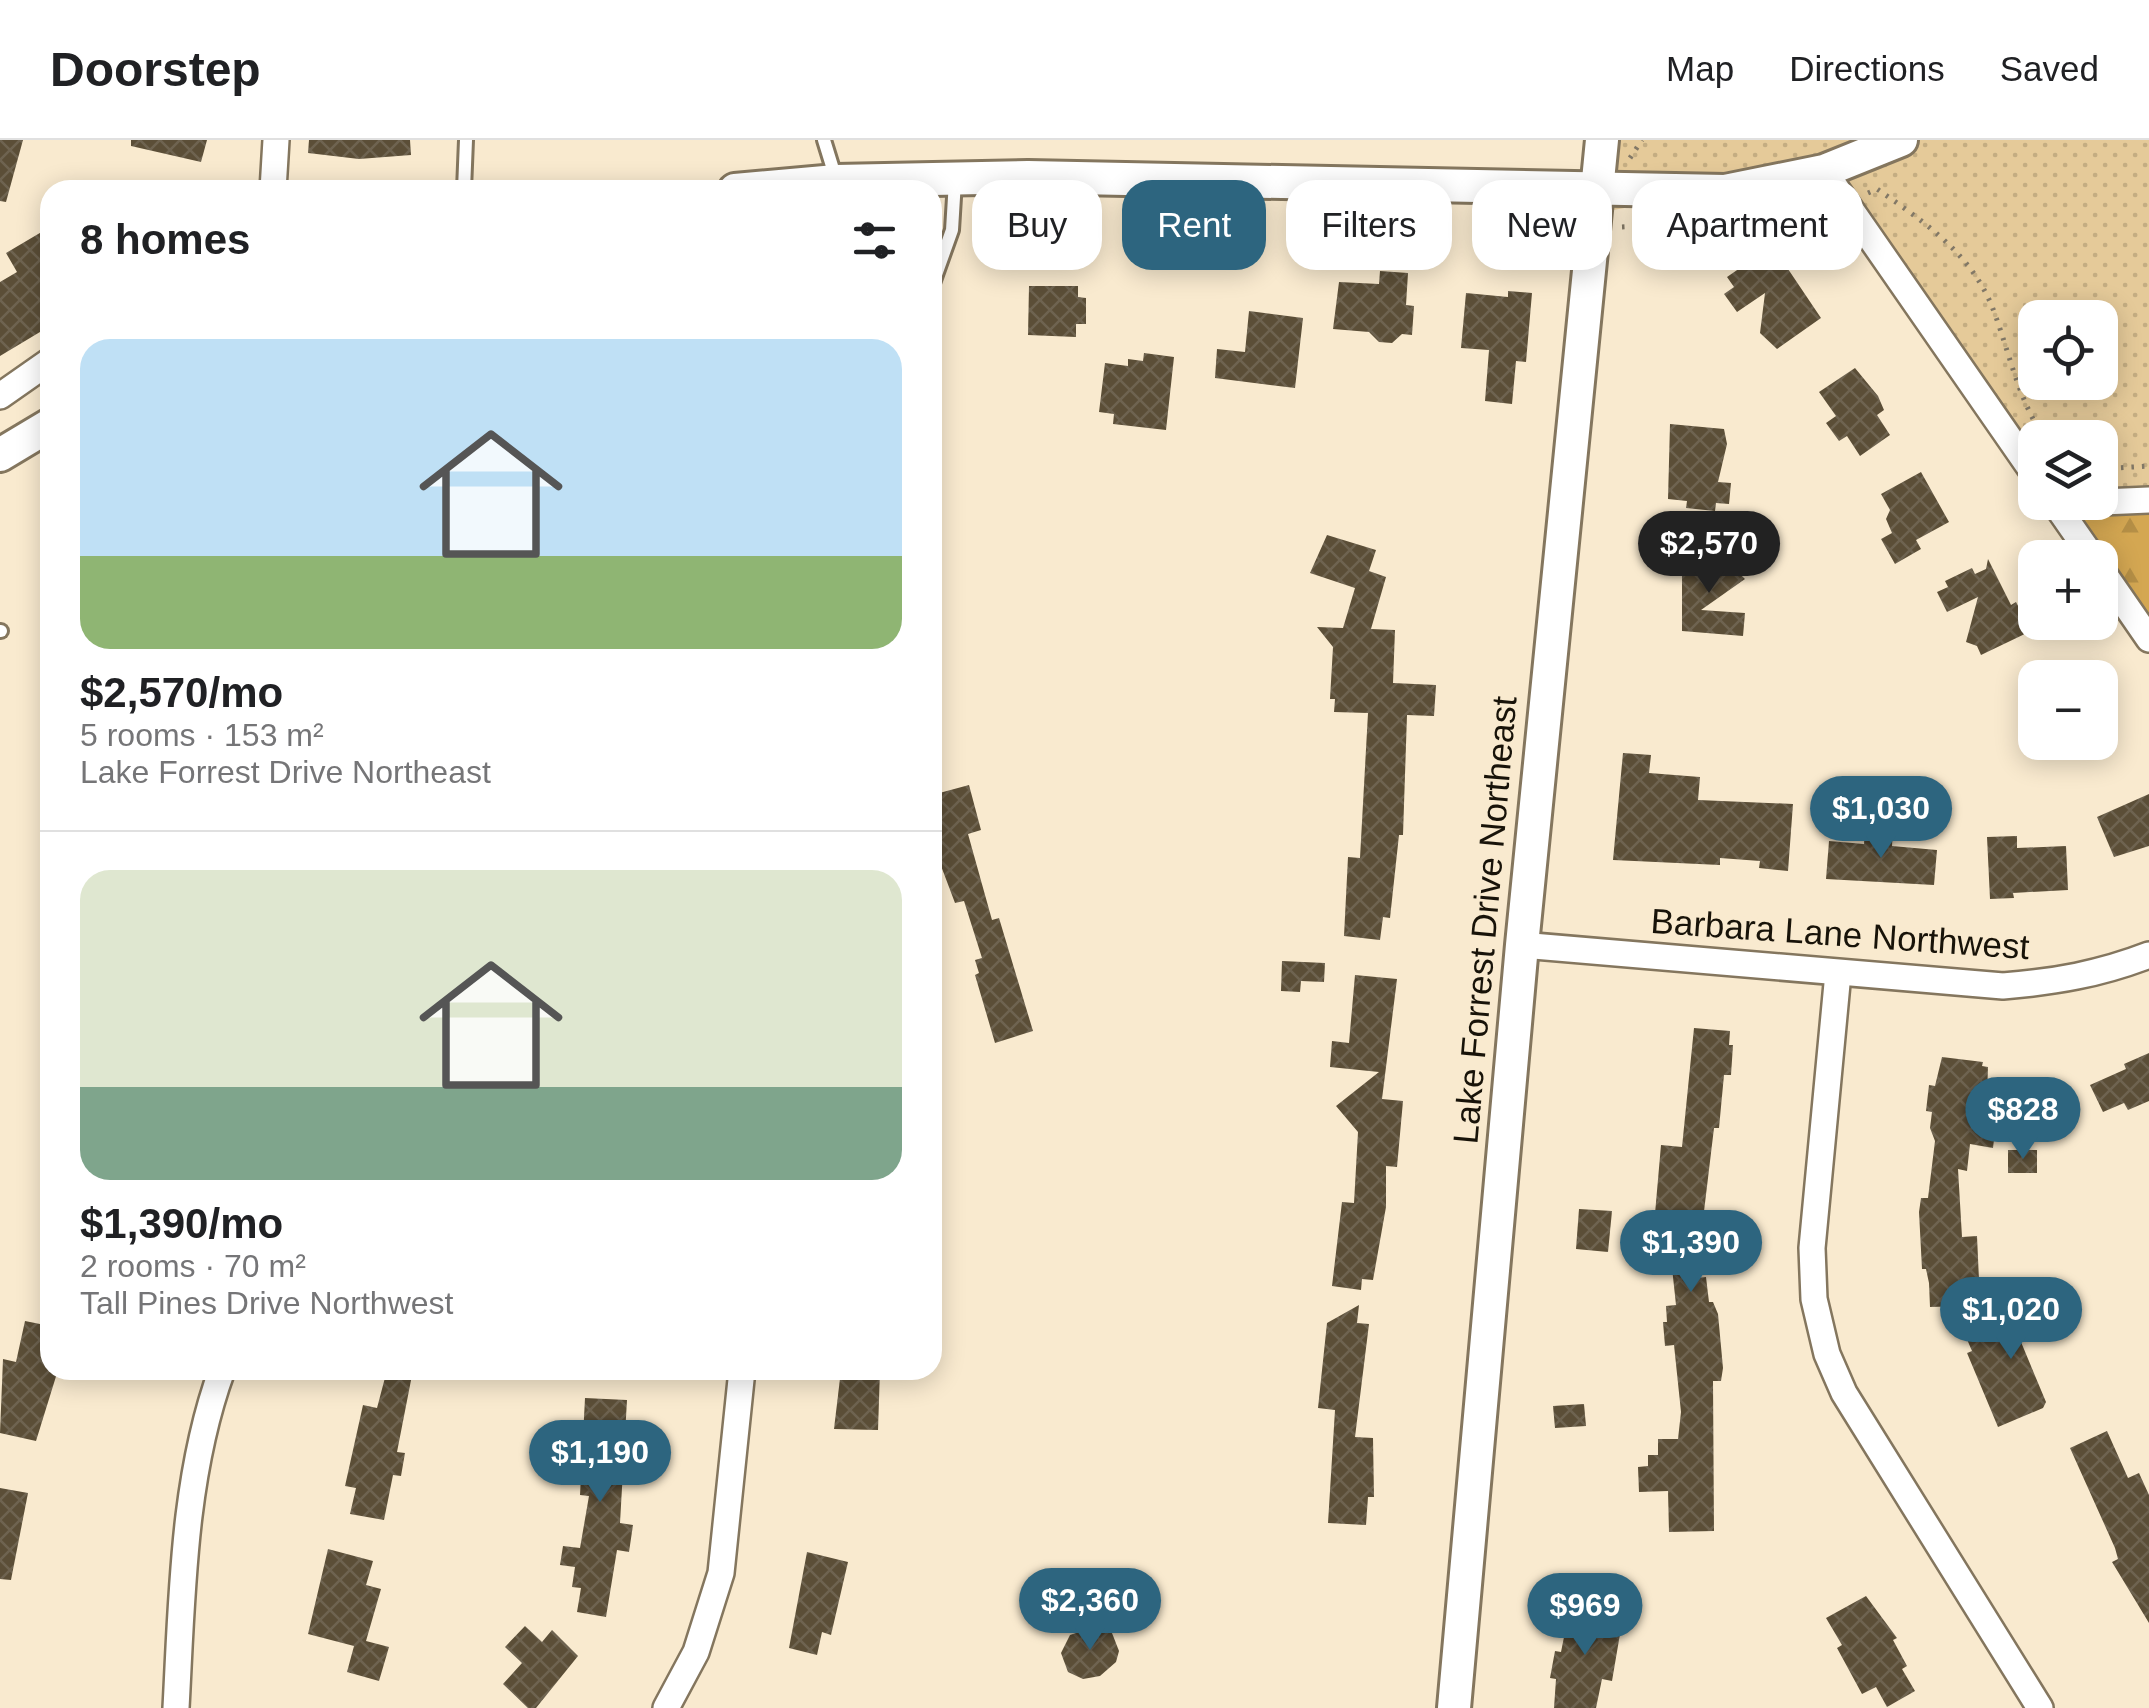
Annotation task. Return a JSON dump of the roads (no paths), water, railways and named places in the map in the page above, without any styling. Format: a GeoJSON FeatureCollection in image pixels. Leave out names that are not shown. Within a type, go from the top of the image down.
{"type":"FeatureCollection","features":[{"type":"Feature","properties":{"kind":"street"},"geometry":{"type":"LineString","coordinates":[[274,180],[276,140]]}},
{"type":"Feature","properties":{"kind":"street","name":"Lake Forrest Drive Northeast"},"geometry":{"type":"LineString","coordinates":[[1602,140],[1607,180]]}},
{"type":"Feature","properties":{"kind":"street"},"geometry":{"type":"LineString","coordinates":[[1612,190],[1724,190],[1824,171],[1901,140]]}},
{"type":"Feature","properties":{"kind":"street"},"geometry":{"type":"LineString","coordinates":[[1824,171],[2018,450]]}},
{"type":"Feature","properties":{"kind":"street"},"geometry":{"type":"LineString","coordinates":[[876,180],[1472,188]]}},
{"type":"Feature","properties":{"kind":"street","name":"Lake Forrest Drive Northeast"},"geometry":{"type":"LineString","coordinates":[[1454,1708],[1522,945],[1599,270]]}},
{"type":"Feature","properties":{"kind":"street"},"geometry":{"type":"LineString","coordinates":[[0,396],[40,369]]}},
{"type":"Feature","properties":{"kind":"street"},"geometry":{"type":"LineString","coordinates":[[0,456],[40,431]]}},
{"type":"Feature","properties":{"kind":"street"},"geometry":{"type":"LineString","coordinates":[[2118,501],[2149,500]]}},
{"type":"Feature","properties":{"kind":"street"},"geometry":{"type":"LineString","coordinates":[[2118,594],[2149,638]]}},
{"type":"Feature","properties":{"kind":"street","name":"Barbara Lane Northwest"},"geometry":{"type":"LineString","coordinates":[[1522,945],[2002,986],[2072,979],[2149,955]]}},
{"type":"Feature","properties":{"kind":"street"},"geometry":{"type":"LineString","coordinates":[[1838,973],[1812,1248],[1814,1299],[1827,1354],[1844,1393],[2040,1708]]}},
{"type":"Feature","properties":{"kind":"street"},"geometry":{"type":"LineString","coordinates":[[176,1708],[185,1555],[205,1434],[219,1380]]}},
{"type":"Feature","properties":{"kind":"street"},"geometry":{"type":"LineString","coordinates":[[666,1708],[696,1652],[721,1573],[741,1380]]}},
{"type":"Feature","properties":{"kind":"lane"},"geometry":{"type":"LineString","coordinates":[[464,180],[466,140]]}},
{"type":"Feature","properties":{"kind":"lane"},"geometry":{"type":"LineString","coordinates":[[824,140],[836,180]]}},
{"type":"Feature","properties":{"kind":"lane"},"geometry":{"type":"LineString","coordinates":[[942,258],[952,230],[955,178]]}}]}
